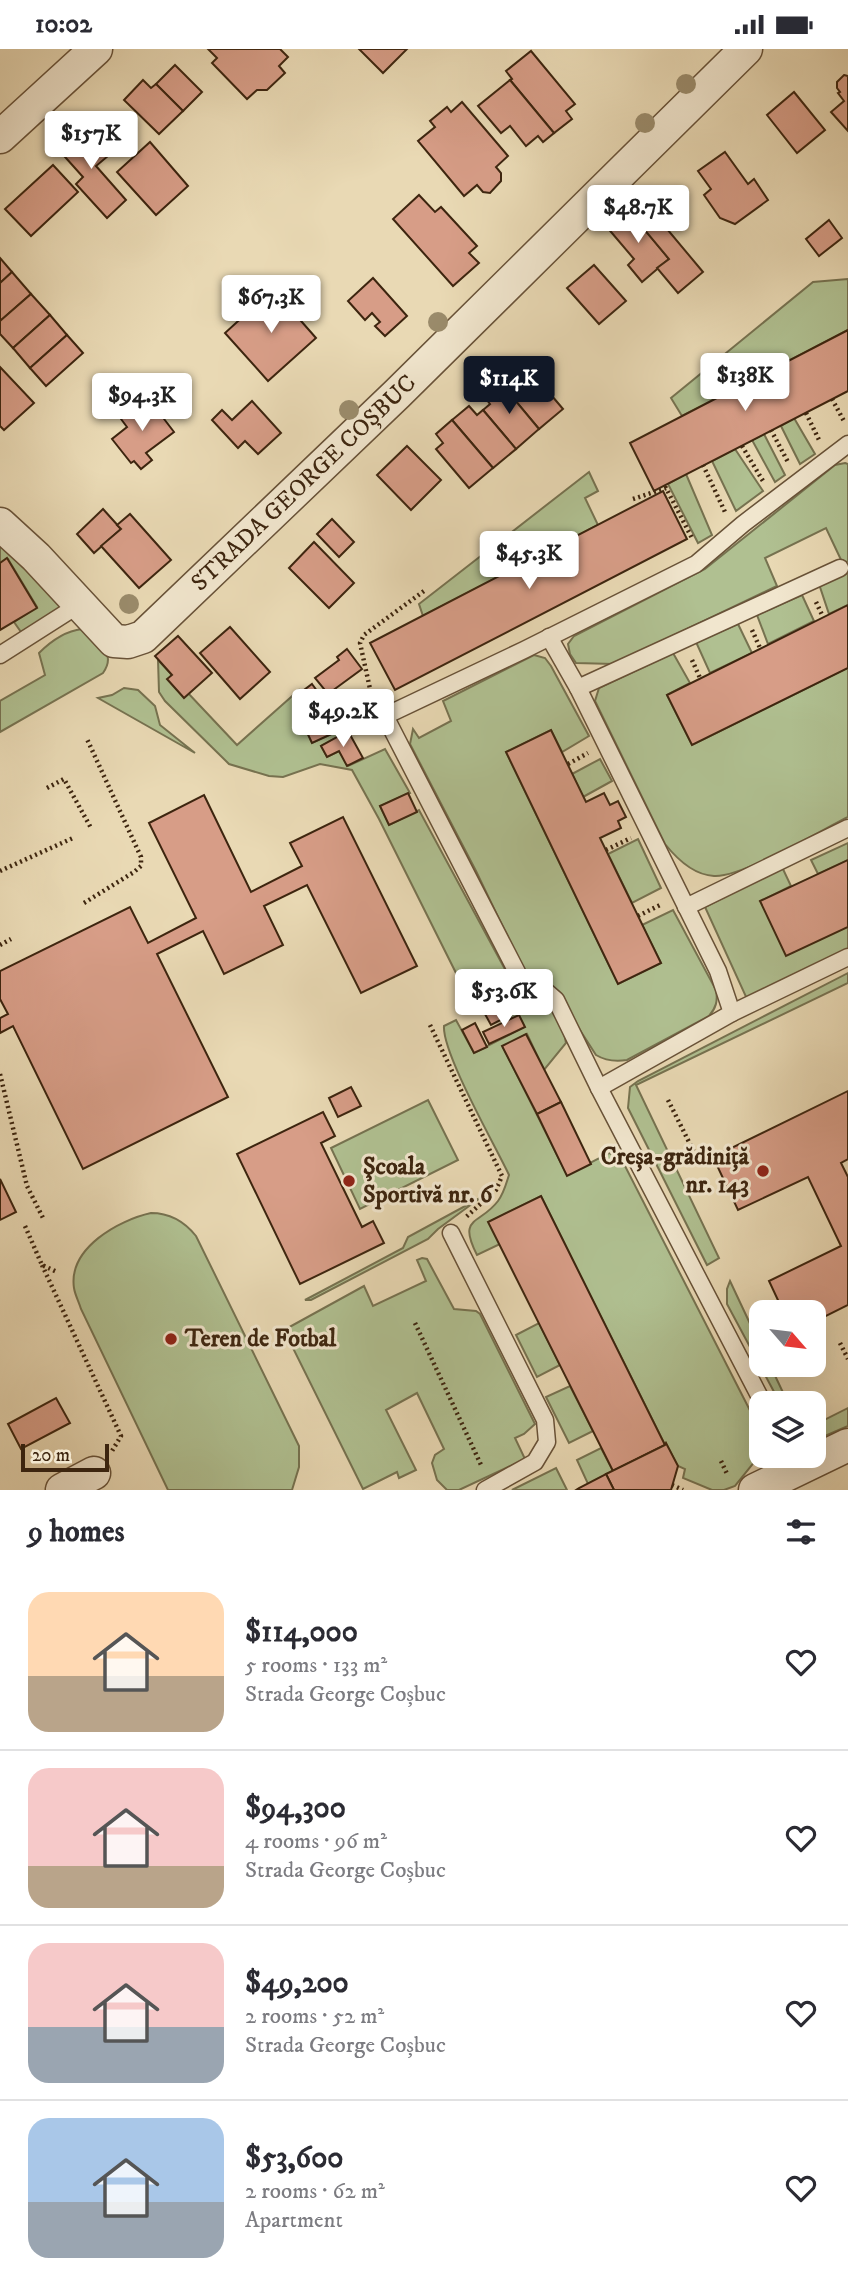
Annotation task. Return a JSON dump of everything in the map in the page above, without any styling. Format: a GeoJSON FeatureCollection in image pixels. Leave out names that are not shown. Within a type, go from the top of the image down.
{"type":"FeatureCollection","features":[{"type":"Feature","properties":{"kind":"street"},"geometry":{"type":"LineString","coordinates":[[0,137],[96,49]]}},
{"type":"Feature","properties":{"kind":"street","name":"STRADA GEORGE COȘBUC"},"geometry":{"type":"LineString","coordinates":[[80,604],[114,641],[128,642],[143,637],[397,394],[746,49]]}},
{"type":"Feature","properties":{"kind":"street"},"geometry":{"type":"LineString","coordinates":[[0,524],[80,604]]}},
{"type":"Feature","properties":{"kind":"street"},"geometry":{"type":"LineString","coordinates":[[826,1452],[848,1445]]}},
{"type":"Feature","properties":{"kind":"street"},"geometry":{"type":"LineString","coordinates":[[755,1490],[787,1468]]}},
{"type":"Feature","properties":{"kind":"street"},"geometry":{"type":"LineString","coordinates":[[62,1490],[94,1473]]}},
{"type":"Feature","properties":{"kind":"lane"},"geometry":{"type":"LineString","coordinates":[[758,1391],[556,1000],[541,987],[520,978],[385,716],[696,564],[848,444]]}},
{"type":"Feature","properties":{"kind":"lane"},"geometry":{"type":"LineString","coordinates":[[578,688],[840,568]]}},
{"type":"Feature","properties":{"kind":"lane"},"geometry":{"type":"LineString","coordinates":[[0,656],[80,604]]}},
{"type":"Feature","properties":{"kind":"lane"},"geometry":{"type":"LineString","coordinates":[[549,637],[578,688],[718,971],[732,1013]]}},
{"type":"Feature","properties":{"kind":"lane"},"geometry":{"type":"LineString","coordinates":[[686,908],[848,828]]}},
{"type":"Feature","properties":{"kind":"lane"},"geometry":{"type":"LineString","coordinates":[[599,1087],[732,1013],[848,957]]}},
{"type":"Feature","properties":{"kind":"lane"},"geometry":{"type":"LineString","coordinates":[[451,1233],[545,1420],[547,1442],[535,1462],[488,1488]]}},
{"type":"Feature","properties":{"kind":"path"},"geometry":{"type":"LineString","coordinates":[[832,399],[848,430]]}},
{"type":"Feature","properties":{"kind":"path"},"geometry":{"type":"LineString","coordinates":[[806,413],[828,459]]}},
{"type":"Feature","properties":{"kind":"path"},"geometry":{"type":"LineString","coordinates":[[772,431],[798,482]]}},
{"type":"Feature","properties":{"kind":"path"},"geometry":{"type":"LineString","coordinates":[[742,446],[775,500]]}},
{"type":"Feature","properties":{"kind":"path"},"geometry":{"type":"LineString","coordinates":[[703,465],[734,532]]}},
{"type":"Feature","properties":{"kind":"path"},"geometry":{"type":"LineString","coordinates":[[633,499],[666,488],[703,558]]}},
{"type":"Feature","properties":{"kind":"path"},"geometry":{"type":"LineString","coordinates":[[385,716],[375,709],[360,643],[370,630],[424,591]]}},
{"type":"Feature","properties":{"kind":"path"},"geometry":{"type":"LineString","coordinates":[[84,903],[141,866],[141,857],[87,739]]}},
{"type":"Feature","properties":{"kind":"path"},"geometry":{"type":"LineString","coordinates":[[47,788],[64,779],[91,828]]}},
{"type":"Feature","properties":{"kind":"path"},"geometry":{"type":"LineString","coordinates":[[0,871],[73,838]]}},
{"type":"Feature","properties":{"kind":"path"},"geometry":{"type":"LineString","coordinates":[[0,945],[11,939]]}},
{"type":"Feature","properties":{"kind":"path"},"geometry":{"type":"LineString","coordinates":[[429,1025],[502,1176],[496,1190],[451,1233]]}},
{"type":"Feature","properties":{"kind":"path"},"geometry":{"type":"LineString","coordinates":[[0,1074],[27,1187],[43,1217]]}},
{"type":"Feature","properties":{"kind":"path"},"geometry":{"type":"LineString","coordinates":[[668,1100],[695,1154]]}},
{"type":"Feature","properties":{"kind":"path"},"geometry":{"type":"LineString","coordinates":[[25,1226],[121,1436],[107,1460],[94,1473]]}},
{"type":"Feature","properties":{"kind":"path"},"geometry":{"type":"LineString","coordinates":[[42,1265],[57,1272]]}},
{"type":"Feature","properties":{"kind":"path"},"geometry":{"type":"LineString","coordinates":[[415,1323],[488,1488]]}},
{"type":"Feature","properties":{"kind":"path"},"geometry":{"type":"LineString","coordinates":[[840,1343],[848,1359]]}},
{"type":"Feature","properties":{"kind":"path"},"geometry":{"type":"LineString","coordinates":[[672,1485],[680,1489]]}},
{"type":"Feature","properties":{"kind":"green space"},"geometry":{"type":"Polygon","coordinates":[[[848,279],[848,330],[682,416],[671,398],[813,282],[848,279]]]}},
{"type":"Feature","properties":{"kind":"green space"},"geometry":{"type":"Polygon","coordinates":[[[794,418],[815,454],[800,464],[781,426],[794,418]]]}},
{"type":"Feature","properties":{"kind":"green space"},"geometry":{"type":"Polygon","coordinates":[[[764,434],[785,475],[775,482],[752,440],[764,434]]]}},
{"type":"Feature","properties":{"kind":"green space"},"geometry":{"type":"Polygon","coordinates":[[[735,449],[763,491],[736,511],[712,461],[735,449]]]}},
{"type":"Feature","properties":{"kind":"green space"},"geometry":{"type":"Polygon","coordinates":[[[848,464],[848,561],[843,564],[826,528],[765,558],[777,586],[614,664],[576,663],[568,644],[574,636],[705,569],[835,465],[848,464]]]}},
{"type":"Feature","properties":{"kind":"green space"},"geometry":{"type":"Polygon","coordinates":[[[589,472],[598,491],[585,498],[598,525],[423,616],[419,604],[589,472]]]}},
{"type":"Feature","properties":{"kind":"green space"},"geometry":{"type":"Polygon","coordinates":[[[686,474],[712,535],[698,543],[668,484],[686,474]]]}},
{"type":"Feature","properties":{"kind":"green space"},"geometry":{"type":"Polygon","coordinates":[[[0,532],[61,606],[61,609],[21,632],[14,622],[37,607],[8,559],[0,563],[0,532]]]}},
{"type":"Feature","properties":{"kind":"green space"},"geometry":{"type":"Polygon","coordinates":[[[848,571],[848,605],[829,614],[819,584],[848,571]]]}},
{"type":"Feature","properties":{"kind":"green space"},"geometry":{"type":"Polygon","coordinates":[[[802,595],[814,621],[768,644],[757,615],[802,595]]]}},
{"type":"Feature","properties":{"kind":"green space"},"geometry":{"type":"Polygon","coordinates":[[[738,624],[752,653],[710,673],[696,642],[738,624]]]}},
{"type":"Feature","properties":{"kind":"green space"},"geometry":{"type":"Polygon","coordinates":[[[82,629],[107,653],[107,666],[103,673],[0,732],[0,701],[45,675],[39,653],[64,634],[82,629]]]}},
{"type":"Feature","properties":{"kind":"green space"},"geometry":{"type":"Polygon","coordinates":[[[673,653],[690,683],[667,695],[692,745],[848,668],[848,817],[761,862],[726,875],[700,873],[681,860],[665,844],[595,701],[599,688],[673,653]]]}},
{"type":"Feature","properties":{"kind":"green space"},"geometry":{"type":"Polygon","coordinates":[[[534,655],[545,658],[551,666],[589,736],[562,752],[551,730],[506,752],[618,984],[661,963],[642,925],[673,910],[716,990],[716,1004],[709,1016],[627,1060],[611,1061],[596,1055],[547,979],[523,969],[410,744],[413,729],[419,738],[451,721],[443,701],[534,655]]]}},
{"type":"Feature","properties":{"kind":"green space"},"geometry":{"type":"Polygon","coordinates":[[[158,660],[172,675],[168,679],[188,693],[237,745],[299,690],[316,715],[328,706],[333,714],[305,728],[312,743],[338,731],[339,736],[321,746],[327,757],[339,751],[348,766],[385,749],[410,793],[380,806],[389,825],[419,810],[507,973],[506,977],[485,989],[473,990],[462,985],[352,770],[320,764],[283,777],[269,776],[229,764],[165,701],[159,692],[158,660]]]}},
{"type":"Feature","properties":{"kind":"green space"},"geometry":{"type":"Polygon","coordinates":[[[124,688],[138,690],[155,706],[160,725],[195,753],[98,698],[112,695],[124,688]]]}},
{"type":"Feature","properties":{"kind":"green space"},"geometry":{"type":"Polygon","coordinates":[[[600,759],[612,781],[583,797],[572,774],[600,759]]]}},
{"type":"Feature","properties":{"kind":"green space"},"geometry":{"type":"Polygon","coordinates":[[[638,839],[661,888],[632,903],[608,854],[638,839]]]}},
{"type":"Feature","properties":{"kind":"green space"},"geometry":{"type":"Polygon","coordinates":[[[848,843],[848,860],[818,874],[811,860],[848,843]]]}},
{"type":"Feature","properties":{"kind":"green space"},"geometry":{"type":"Polygon","coordinates":[[[782,867],[791,886],[761,901],[848,927],[848,950],[747,999],[705,907],[782,867]]]}},
{"type":"Feature","properties":{"kind":"green space"},"geometry":{"type":"Polygon","coordinates":[[[848,973],[848,983],[636,1085],[719,1258],[707,1265],[628,1108],[630,1087],[848,973]]]}},
{"type":"Feature","properties":{"kind":"green space"},"geometry":{"type":"Polygon","coordinates":[[[521,989],[535,994],[551,1009],[566,1043],[544,1070],[527,1034],[503,1047],[567,1175],[609,1153],[617,1156],[624,1164],[749,1408],[750,1468],[735,1486],[712,1490],[683,1478],[685,1469],[678,1466],[665,1445],[541,1196],[489,1222],[500,1244],[477,1255],[471,1242],[470,1227],[498,1201],[509,1175],[460,1077],[451,1056],[444,1026],[456,1020],[474,1053],[524,1027],[512,1018],[499,997],[521,989]]]}},
{"type":"Feature","properties":{"kind":"green space"},"geometry":{"type":"Polygon","coordinates":[[[428,1100],[458,1160],[360,1209],[331,1148],[428,1100]]]}},
{"type":"Feature","properties":{"kind":"green space"},"geometry":{"type":"Polygon","coordinates":[[[480,1198],[428,1239],[311,1300],[305,1300],[403,1248],[408,1237],[480,1198]]]}},
{"type":"Feature","properties":{"kind":"green space","name":"Teren de Fotbal"},"geometry":{"type":"Polygon","coordinates":[[[151,1213],[176,1219],[196,1236],[299,1446],[299,1467],[292,1490],[168,1490],[81,1309],[74,1288],[74,1274],[79,1260],[98,1238],[125,1222],[151,1213]]]}},
{"type":"Feature","properties":{"kind":"green space"},"geometry":{"type":"Polygon","coordinates":[[[427,1259],[454,1309],[476,1311],[480,1314],[535,1424],[515,1438],[525,1459],[459,1490],[447,1490],[437,1480],[432,1463],[435,1455],[444,1449],[417,1393],[386,1410],[416,1470],[399,1478],[397,1472],[363,1489],[284,1330],[364,1286],[373,1306],[426,1281],[417,1260],[427,1259]]]}},
{"type":"Feature","properties":{"kind":"green space"},"geometry":{"type":"Polygon","coordinates":[[[730,1281],[749,1321],[749,1345],[727,1304],[730,1281]]]}},
{"type":"Feature","properties":{"kind":"green space"},"geometry":{"type":"Polygon","coordinates":[[[539,1323],[560,1365],[537,1377],[516,1335],[539,1323]]]}},
{"type":"Feature","properties":{"kind":"green space"},"geometry":{"type":"Polygon","coordinates":[[[766,1377],[776,1377],[782,1391],[774,1391],[766,1377]]]}},
{"type":"Feature","properties":{"kind":"green space"},"geometry":{"type":"Polygon","coordinates":[[[570,1386],[593,1431],[569,1443],[546,1397],[570,1386]]]}},
{"type":"Feature","properties":{"kind":"green space"},"geometry":{"type":"Polygon","coordinates":[[[848,1408],[848,1426],[826,1436],[826,1419],[848,1408]]]}},
{"type":"Feature","properties":{"kind":"green space"},"geometry":{"type":"Polygon","coordinates":[[[601,1448],[613,1471],[588,1484],[577,1460],[601,1448]]]}},
{"type":"Feature","properties":{"kind":"green space"},"geometry":{"type":"Polygon","coordinates":[[[556,1468],[567,1490],[512,1490],[556,1468]]]}},
{"type":"Feature","properties":{"kind":"building"},"geometry":{"type":"Polygon","coordinates":[[[208,49],[280,49],[288,57],[279,66],[285,73],[267,90],[257,90],[247,99],[212,63],[217,58],[208,49]]]}},
{"type":"Feature","properties":{"kind":"building"},"geometry":{"type":"Polygon","coordinates":[[[359,49],[407,49],[383,73],[359,49]]]}},
{"type":"Feature","properties":{"kind":"building"},"geometry":{"type":"Polygon","coordinates":[[[531,51],[575,104],[566,111],[572,119],[554,133],[510,80],[512,79],[506,71],[531,51]]]}},
{"type":"Feature","properties":{"kind":"building"},"geometry":{"type":"Polygon","coordinates":[[[175,65],[202,92],[183,111],[156,84],[175,65]]]}},
{"type":"Feature","properties":{"kind":"building"},"geometry":{"type":"Polygon","coordinates":[[[844,75],[848,76],[848,131],[831,112],[844,101],[838,93],[837,82],[844,75]]]}},
{"type":"Feature","properties":{"kind":"building"},"geometry":{"type":"Polygon","coordinates":[[[143,80],[151,88],[156,84],[183,111],[159,134],[124,100],[143,80]]]}},
{"type":"Feature","properties":{"kind":"building"},"geometry":{"type":"Polygon","coordinates":[[[510,80],[554,133],[543,142],[538,136],[526,146],[510,126],[501,133],[478,106],[510,80]]]}},
{"type":"Feature","properties":{"kind":"building"},"geometry":{"type":"Polygon","coordinates":[[[794,92],[825,130],[797,153],[767,115],[794,92]]]}},
{"type":"Feature","properties":{"kind":"building"},"geometry":{"type":"Polygon","coordinates":[[[462,102],[508,156],[496,167],[501,173],[501,181],[490,193],[483,192],[477,185],[464,196],[418,141],[435,127],[430,121],[447,107],[451,112],[462,102]]]}},
{"type":"Feature","properties":{"kind":"building"},"geometry":{"type":"Polygon","coordinates":[[[82,126],[108,156],[96,166],[126,200],[107,218],[76,184],[83,177],[57,148],[82,126]]]}},
{"type":"Feature","properties":{"kind":"building"},"geometry":{"type":"Polygon","coordinates":[[[150,142],[188,186],[156,215],[117,172],[150,142]]]}},
{"type":"Feature","properties":{"kind":"building"},"geometry":{"type":"Polygon","coordinates":[[[725,152],[748,184],[754,179],[768,200],[735,224],[720,218],[704,195],[711,189],[698,171],[725,152]]]}},
{"type":"Feature","properties":{"kind":"building"},"geometry":{"type":"Polygon","coordinates":[[[53,165],[78,192],[31,236],[5,209],[53,165]]]}},
{"type":"Feature","properties":{"kind":"building"},"geometry":{"type":"Polygon","coordinates":[[[419,195],[435,212],[441,207],[477,246],[469,253],[479,263],[453,286],[393,219],[419,195]]]}},
{"type":"Feature","properties":{"kind":"building"},"geometry":{"type":"Polygon","coordinates":[[[627,208],[669,259],[642,282],[628,265],[634,259],[606,226],[627,208]]]}},
{"type":"Feature","properties":{"kind":"building"},"geometry":{"type":"Polygon","coordinates":[[[652,211],[703,272],[678,293],[657,268],[669,259],[638,222],[652,211]]]}},
{"type":"Feature","properties":{"kind":"building"},"geometry":{"type":"Polygon","coordinates":[[[829,220],[842,238],[819,256],[806,239],[829,220]]]}},
{"type":"Feature","properties":{"kind":"building"},"geometry":{"type":"Polygon","coordinates":[[[0,258],[12,272],[0,283],[0,258]]]}},
{"type":"Feature","properties":{"kind":"building"},"geometry":{"type":"Polygon","coordinates":[[[594,265],[626,301],[599,324],[567,288],[594,265]]]}},
{"type":"Feature","properties":{"kind":"building"},"geometry":{"type":"Polygon","coordinates":[[[12,272],[31,294],[0,321],[0,283],[12,272]]]}},
{"type":"Feature","properties":{"kind":"building"},"geometry":{"type":"Polygon","coordinates":[[[373,278],[407,316],[385,336],[375,326],[380,322],[372,313],[365,320],[348,301],[373,278]]]}},
{"type":"Feature","properties":{"kind":"building"},"geometry":{"type":"Polygon","coordinates":[[[273,289],[316,338],[268,381],[225,333],[273,289]]]}},
{"type":"Feature","properties":{"kind":"building"},"geometry":{"type":"Polygon","coordinates":[[[31,294],[50,315],[13,348],[0,334],[0,321],[31,294]]]}},
{"type":"Feature","properties":{"kind":"building"},"geometry":{"type":"Polygon","coordinates":[[[50,315],[67,335],[30,368],[13,348],[50,315]]]}},
{"type":"Feature","properties":{"kind":"building"},"geometry":{"type":"Polygon","coordinates":[[[848,330],[848,391],[654,491],[630,443],[848,330]]]}},
{"type":"Feature","properties":{"kind":"building"},"geometry":{"type":"Polygon","coordinates":[[[67,335],[83,353],[46,386],[30,368],[67,335]]]}},
{"type":"Feature","properties":{"kind":"building"},"geometry":{"type":"Polygon","coordinates":[[[516,366],[523,376],[530,370],[563,409],[539,429],[499,381],[516,366]]]}},
{"type":"Feature","properties":{"kind":"building"},"geometry":{"type":"Polygon","coordinates":[[[0,367],[34,403],[4,430],[0,426],[0,367]]]}},
{"type":"Feature","properties":{"kind":"building"},"geometry":{"type":"Polygon","coordinates":[[[499,381],[539,429],[516,449],[483,410],[490,404],[482,394],[499,381]]]}},
{"type":"Feature","properties":{"kind":"building"},"geometry":{"type":"Polygon","coordinates":[[[148,398],[174,432],[146,453],[152,460],[141,469],[134,461],[131,463],[112,439],[127,427],[121,419],[148,398]]]}},
{"type":"Feature","properties":{"kind":"building"},"geometry":{"type":"Polygon","coordinates":[[[252,401],[281,433],[258,454],[245,441],[238,448],[212,420],[222,410],[232,420],[252,401]]]}},
{"type":"Feature","properties":{"kind":"building"},"geometry":{"type":"Polygon","coordinates":[[[469,406],[477,415],[483,410],[516,449],[493,468],[452,420],[469,406]]]}},
{"type":"Feature","properties":{"kind":"building"},"geometry":{"type":"Polygon","coordinates":[[[452,420],[493,468],[469,488],[436,449],[443,443],[436,434],[452,420]]]}},
{"type":"Feature","properties":{"kind":"building"},"geometry":{"type":"Polygon","coordinates":[[[407,446],[441,480],[411,510],[377,475],[407,446]]]}},
{"type":"Feature","properties":{"kind":"building"},"geometry":{"type":"Polygon","coordinates":[[[663,491],[687,539],[395,690],[370,643],[663,491]]]}},
{"type":"Feature","properties":{"kind":"building"},"geometry":{"type":"Polygon","coordinates":[[[103,509],[121,529],[94,553],[77,534],[103,509]]]}},
{"type":"Feature","properties":{"kind":"building"},"geometry":{"type":"Polygon","coordinates":[[[130,514],[171,560],[139,588],[101,546],[121,529],[117,525],[130,514]]]}},
{"type":"Feature","properties":{"kind":"building"},"geometry":{"type":"Polygon","coordinates":[[[332,519],[354,542],[339,557],[317,534],[332,519]]]}},
{"type":"Feature","properties":{"kind":"building"},"geometry":{"type":"Polygon","coordinates":[[[314,542],[354,583],[329,608],[289,568],[314,542]]]}},
{"type":"Feature","properties":{"kind":"building"},"geometry":{"type":"Polygon","coordinates":[[[7,558],[37,608],[0,630],[0,563],[7,558]]]}},
{"type":"Feature","properties":{"kind":"building"},"geometry":{"type":"Polygon","coordinates":[[[848,605],[848,668],[692,745],[667,695],[848,605]]]}},
{"type":"Feature","properties":{"kind":"building"},"geometry":{"type":"Polygon","coordinates":[[[230,627],[270,672],[240,699],[200,653],[230,627]]]}},
{"type":"Feature","properties":{"kind":"building"},"geometry":{"type":"Polygon","coordinates":[[[178,636],[212,673],[184,698],[167,679],[172,675],[155,656],[178,636]]]}},
{"type":"Feature","properties":{"kind":"building"},"geometry":{"type":"Polygon","coordinates":[[[347,649],[362,669],[328,694],[315,678],[339,660],[337,657],[347,649]]]}},
{"type":"Feature","properties":{"kind":"building"},"geometry":{"type":"Polygon","coordinates":[[[312,684],[328,706],[316,715],[300,693],[312,684]]]}},
{"type":"Feature","properties":{"kind":"building"},"geometry":{"type":"Polygon","coordinates":[[[330,716],[338,731],[312,743],[305,728],[330,716]]]}},
{"type":"Feature","properties":{"kind":"building"},"geometry":{"type":"Polygon","coordinates":[[[551,730],[586,802],[604,793],[610,805],[618,801],[626,817],[618,821],[621,828],[600,838],[661,963],[618,984],[506,752],[551,730]]]}},
{"type":"Feature","properties":{"kind":"building"},"geometry":{"type":"Polygon","coordinates":[[[348,731],[363,758],[347,766],[339,751],[327,757],[321,746],[348,731]]]}},
{"type":"Feature","properties":{"kind":"building"},"geometry":{"type":"Polygon","coordinates":[[[408,793],[417,812],[389,825],[380,806],[408,793]]]}},
{"type":"Feature","properties":{"kind":"building"},"geometry":{"type":"Polygon","coordinates":[[[204,795],[251,892],[302,866],[290,843],[343,817],[417,966],[361,993],[307,885],[264,906],[283,945],[224,974],[203,931],[157,954],[228,1097],[83,1169],[13,1026],[0,1033],[0,1018],[8,1014],[0,999],[0,971],[130,907],[148,943],[196,918],[149,823],[204,795]]]}},
{"type":"Feature","properties":{"kind":"building"},"geometry":{"type":"Polygon","coordinates":[[[848,860],[848,927],[786,956],[760,901],[848,860]]]}},
{"type":"Feature","properties":{"kind":"building"},"geometry":{"type":"Polygon","coordinates":[[[503,1003],[510,1015],[491,1025],[485,1014],[503,1003]]]}},
{"type":"Feature","properties":{"kind":"building"},"geometry":{"type":"Polygon","coordinates":[[[519,1015],[525,1027],[489,1044],[483,1032],[519,1015]]]}},
{"type":"Feature","properties":{"kind":"building"},"geometry":{"type":"Polygon","coordinates":[[[475,1023],[487,1047],[474,1053],[462,1030],[475,1023]]]}},
{"type":"Feature","properties":{"kind":"building"},"geometry":{"type":"Polygon","coordinates":[[[526,1034],[561,1102],[537,1114],[502,1046],[526,1034]]]}},
{"type":"Feature","properties":{"kind":"building"},"geometry":{"type":"Polygon","coordinates":[[[351,1087],[361,1106],[338,1117],[329,1098],[351,1087]]]}},
{"type":"Feature","properties":{"kind":"building"},"geometry":{"type":"Polygon","coordinates":[[[848,1091],[848,1159],[841,1163],[848,1177],[848,1305],[826,1316],[826,1300],[778,1300],[769,1281],[841,1246],[808,1177],[738,1210],[713,1157],[848,1091]]]}},
{"type":"Feature","properties":{"kind":"building"},"geometry":{"type":"Polygon","coordinates":[[[561,1102],[591,1164],[567,1176],[537,1114],[561,1102]]]}},
{"type":"Feature","properties":{"kind":"building"},"geometry":{"type":"Polygon","coordinates":[[[323,1112],[335,1136],[321,1143],[362,1227],[373,1221],[384,1243],[300,1284],[237,1154],[323,1112]]]}},
{"type":"Feature","properties":{"kind":"building"},"geometry":{"type":"Polygon","coordinates":[[[0,1179],[16,1212],[0,1220],[0,1179]]]}},
{"type":"Feature","properties":{"kind":"building"},"geometry":{"type":"Polygon","coordinates":[[[541,1196],[665,1445],[613,1471],[488,1222],[541,1196]]]}},
{"type":"Feature","properties":{"kind":"building"},"geometry":{"type":"Polygon","coordinates":[[[56,1398],[70,1423],[21,1449],[8,1424],[56,1398]]]}},
{"type":"Feature","properties":{"kind":"building"},"geometry":{"type":"Polygon","coordinates":[[[666,1443],[678,1466],[671,1490],[614,1490],[606,1474],[666,1443]]]}},
{"type":"Feature","properties":{"kind":"building"},"geometry":{"type":"Polygon","coordinates":[[[606,1474],[614,1490],[576,1490],[579,1488],[606,1474]]]}},
{"type":"Feature","properties":{"kind":"place","name":"Creșa-grădiniță nr. 143"},"geometry":{"type":"Point","coordinates":[763,1171]}},
{"type":"Feature","properties":{"kind":"place","name":"Şcoala Sportivă nr. 6"},"geometry":{"type":"Point","coordinates":[349,1181]}},
{"type":"Feature","properties":{"kind":"place","name":"Teren de Fotbal"},"geometry":{"type":"Point","coordinates":[171,1339]}}]}
